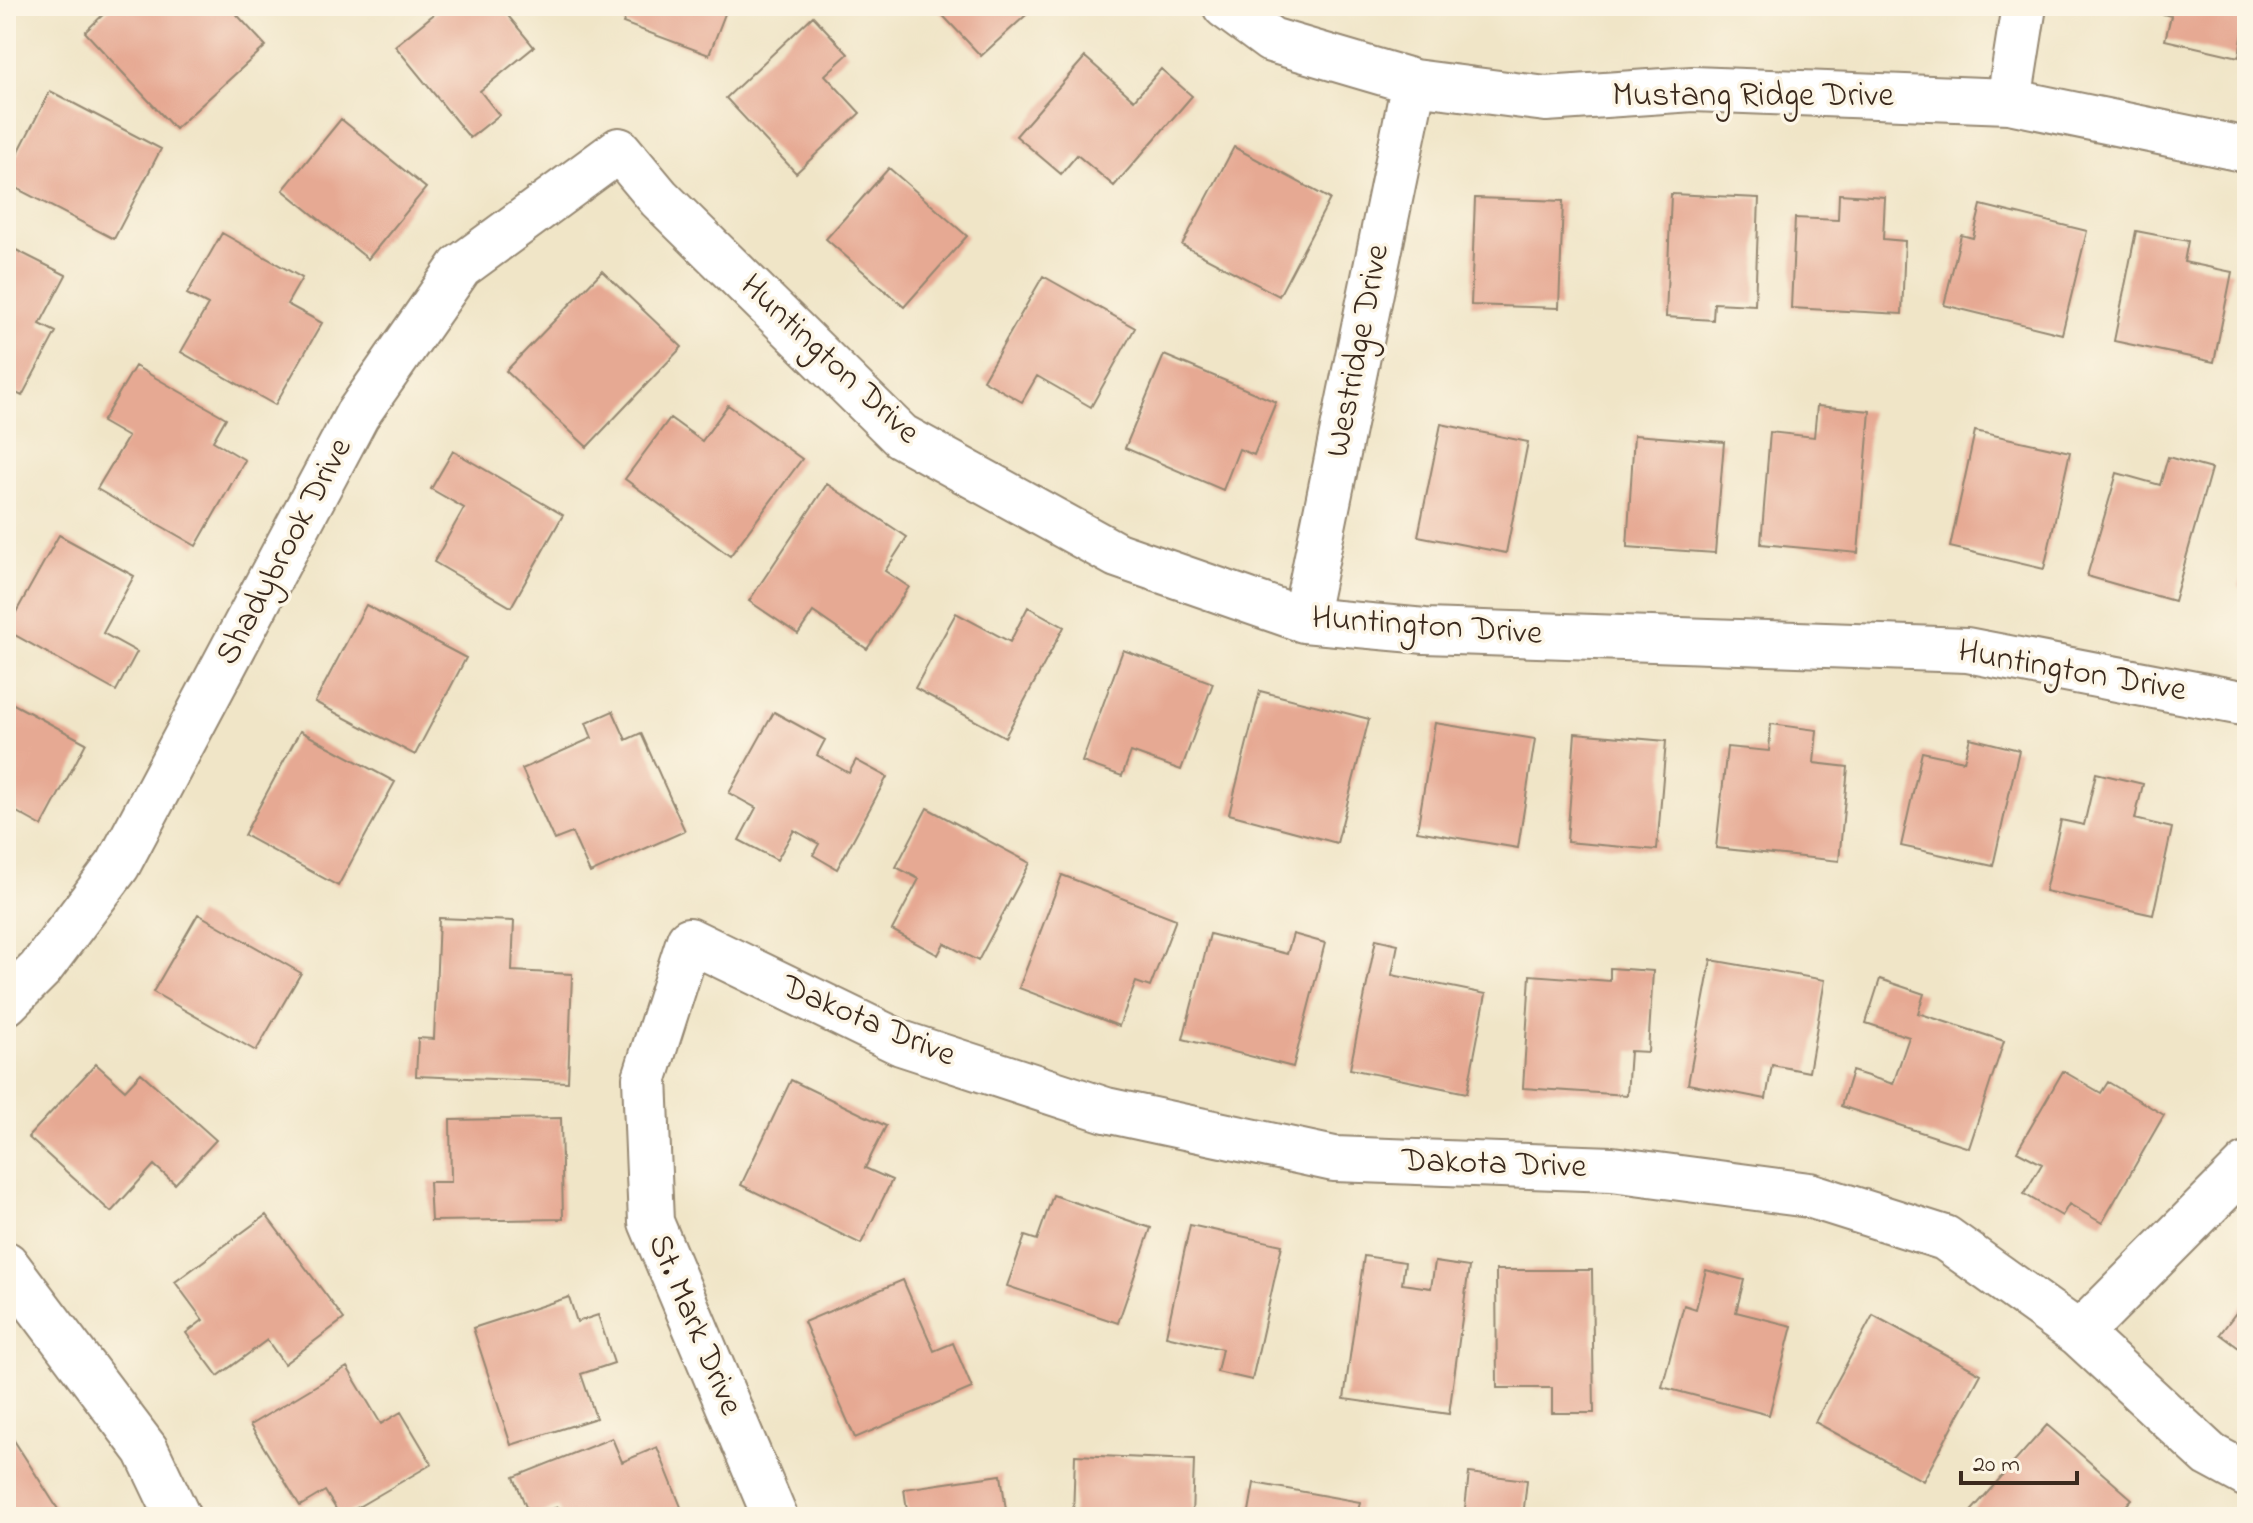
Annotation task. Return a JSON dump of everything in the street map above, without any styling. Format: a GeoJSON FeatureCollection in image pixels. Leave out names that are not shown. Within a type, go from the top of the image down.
{"type":"FeatureCollection","features":[{"type":"Feature","properties":{"kind":"street","name":"Mustang Ridge Drive"},"geometry":{"type":"LineString","coordinates":[[1225,6],[1271,40],[1414,82],[1546,99],[1693,89],[2009,101],[2247,150]]}},
{"type":"Feature","properties":{"kind":"street"},"geometry":{"type":"LineString","coordinates":[[2009,101],[2024,6]]}},
{"type":"Feature","properties":{"kind":"street","name":"Westridge Drive"},"geometry":{"type":"LineString","coordinates":[[1304,620],[1414,82]]}},
{"type":"Feature","properties":{"kind":"street","name":"Huntington Drive"},"geometry":{"type":"LineString","coordinates":[[619,150],[659,198],[901,436],[1117,555],[1304,620],[1425,631],[1967,650],[2247,704]]}},
{"type":"Feature","properties":{"kind":"street","name":"Shadybrook Drive"},"geometry":{"type":"LineString","coordinates":[[6,1003],[40,969],[118,865],[357,415],[460,267],[619,150]]}},
{"type":"Feature","properties":{"kind":"street","name":"Dakota Drive"},"geometry":{"type":"LineString","coordinates":[[689,940],[901,1043],[1106,1110],[1334,1159],[1612,1169],[1809,1195],[1945,1238],[2079,1334],[2210,1455],[2247,1475]]}},
{"type":"Feature","properties":{"kind":"street","name":"St. Mark Drive"},"geometry":{"type":"LineString","coordinates":[[689,940],[645,1078],[651,1222],[775,1517]]}},
{"type":"Feature","properties":{"kind":"street"},"geometry":{"type":"LineString","coordinates":[[2079,1334],[2247,1165]]}},
{"type":"Feature","properties":{"kind":"street"},"geometry":{"type":"LineString","coordinates":[[6,1264],[146,1450],[178,1517]]}},
{"type":"Feature","properties":{"kind":"building"},"geometry":{"type":"Polygon","coordinates":[[[112,6],[229,6],[266,46],[175,129],[85,32],[112,6]]]}},
{"type":"Feature","properties":{"kind":"building"},"geometry":{"type":"Polygon","coordinates":[[[444,6],[500,6],[534,47],[480,91],[499,115],[470,138],[395,46],[444,6]]]}},
{"type":"Feature","properties":{"kind":"building"},"geometry":{"type":"Polygon","coordinates":[[[630,6],[728,6],[709,55],[623,23],[630,6]]]}},
{"type":"Feature","properties":{"kind":"building"},"geometry":{"type":"Polygon","coordinates":[[[934,6],[1036,6],[981,56],[934,6]]]}},
{"type":"Feature","properties":{"kind":"building"},"geometry":{"type":"Polygon","coordinates":[[[1515,6],[1537,6],[1536,11],[1515,6]]]}},
{"type":"Feature","properties":{"kind":"building"},"geometry":{"type":"Polygon","coordinates":[[[1872,6],[1904,6],[1903,13],[1872,6]]]}},
{"type":"Feature","properties":{"kind":"building"},"geometry":{"type":"Polygon","coordinates":[[[2131,6],[2247,6],[2239,57],[2165,40],[2171,16],[2131,6]]]}},
{"type":"Feature","properties":{"kind":"building"},"geometry":{"type":"Polygon","coordinates":[[[813,16],[848,54],[825,75],[860,113],[796,173],[726,98],[813,16]]]}},
{"type":"Feature","properties":{"kind":"building"},"geometry":{"type":"Polygon","coordinates":[[[1085,57],[1134,100],[1161,69],[1192,96],[1114,186],[1077,155],[1061,174],[1016,136],[1085,57]]]}},
{"type":"Feature","properties":{"kind":"building"},"geometry":{"type":"Polygon","coordinates":[[[50,91],[161,149],[114,239],[6,183],[6,176],[50,91]]]}},
{"type":"Feature","properties":{"kind":"building"},"geometry":{"type":"Polygon","coordinates":[[[341,119],[426,188],[368,259],[283,190],[341,119]]]}},
{"type":"Feature","properties":{"kind":"building"},"geometry":{"type":"Polygon","coordinates":[[[1234,147],[1330,199],[1279,296],[1182,245],[1234,147]]]}},
{"type":"Feature","properties":{"kind":"building"},"geometry":{"type":"Polygon","coordinates":[[[889,168],[967,236],[904,307],[826,239],[889,168]]]}},
{"type":"Feature","properties":{"kind":"building"},"geometry":{"type":"Polygon","coordinates":[[[1671,194],[1759,198],[1755,305],[1714,303],[1713,320],[1666,317],[1671,194]]]}},
{"type":"Feature","properties":{"kind":"building"},"geometry":{"type":"Polygon","coordinates":[[[1839,194],[1885,197],[1883,239],[1905,241],[1902,314],[1791,308],[1795,218],[1838,220],[1839,194]]]}},
{"type":"Feature","properties":{"kind":"building"},"geometry":{"type":"Polygon","coordinates":[[[1475,198],[1563,201],[1559,308],[1471,305],[1475,198]]]}},
{"type":"Feature","properties":{"kind":"building"},"geometry":{"type":"Polygon","coordinates":[[[1981,205],[2087,231],[2062,334],[1944,305],[1961,235],[1973,238],[1981,205]]]}},
{"type":"Feature","properties":{"kind":"building"},"geometry":{"type":"Polygon","coordinates":[[[2136,231],[2188,241],[2184,262],[2232,272],[2214,362],[2114,341],[2136,231]]]}},
{"type":"Feature","properties":{"kind":"building"},"geometry":{"type":"Polygon","coordinates":[[[222,233],[302,278],[287,304],[322,323],[275,405],[181,352],[208,305],[187,294],[222,233]]]}},
{"type":"Feature","properties":{"kind":"building"},"geometry":{"type":"Polygon","coordinates":[[[6,245],[66,275],[40,324],[56,332],[22,396],[6,388],[6,245]]]}},
{"type":"Feature","properties":{"kind":"building"},"geometry":{"type":"Polygon","coordinates":[[[602,271],[682,347],[587,447],[506,371],[602,271]]]}},
{"type":"Feature","properties":{"kind":"building"},"geometry":{"type":"Polygon","coordinates":[[[1043,276],[1135,328],[1091,407],[1037,376],[1022,402],[983,380],[1043,276]]]}},
{"type":"Feature","properties":{"kind":"building"},"geometry":{"type":"Polygon","coordinates":[[[1164,355],[1276,402],[1254,455],[1239,449],[1223,490],[1125,448],[1164,355]]]}},
{"type":"Feature","properties":{"kind":"building"},"geometry":{"type":"Polygon","coordinates":[[[135,366],[226,418],[213,441],[245,460],[196,546],[97,489],[128,437],[102,422],[135,366]]]}},
{"type":"Feature","properties":{"kind":"building"},"geometry":{"type":"Polygon","coordinates":[[[728,405],[802,459],[730,556],[625,479],[670,418],[702,441],[728,405]]]}},
{"type":"Feature","properties":{"kind":"building"},"geometry":{"type":"Polygon","coordinates":[[[1817,406],[1870,411],[1858,553],[1761,544],[1770,432],[1814,437],[1817,406]]]}},
{"type":"Feature","properties":{"kind":"building"},"geometry":{"type":"Polygon","coordinates":[[[1441,424],[1528,442],[1506,553],[1418,536],[1441,424]]]}},
{"type":"Feature","properties":{"kind":"building"},"geometry":{"type":"Polygon","coordinates":[[[1975,431],[2070,452],[2044,569],[1950,547],[1975,431]]]}},
{"type":"Feature","properties":{"kind":"building"},"geometry":{"type":"Polygon","coordinates":[[[1634,435],[1724,442],[1715,553],[1627,547],[1634,435]]]}},
{"type":"Feature","properties":{"kind":"building"},"geometry":{"type":"Polygon","coordinates":[[[453,451],[563,515],[511,607],[434,562],[464,508],[431,489],[453,451]]]}},
{"type":"Feature","properties":{"kind":"building"},"geometry":{"type":"Polygon","coordinates":[[[2168,457],[2211,469],[2174,601],[2087,576],[2117,473],[2160,485],[2168,457]]]}},
{"type":"Feature","properties":{"kind":"building"},"geometry":{"type":"Polygon","coordinates":[[[827,484],[907,537],[885,571],[909,587],[867,649],[813,612],[798,634],[749,601],[827,484]]]}},
{"type":"Feature","properties":{"kind":"building"},"geometry":{"type":"Polygon","coordinates":[[[59,535],[134,576],[103,633],[137,652],[116,691],[6,630],[59,535]]]}},
{"type":"Feature","properties":{"kind":"building"},"geometry":{"type":"Polygon","coordinates":[[[2247,565],[2247,589],[2239,586],[2247,565]]]}},
{"type":"Feature","properties":{"kind":"building"},"geometry":{"type":"Polygon","coordinates":[[[366,605],[466,658],[415,755],[315,702],[366,605]]]}},
{"type":"Feature","properties":{"kind":"building"},"geometry":{"type":"Polygon","coordinates":[[[1028,607],[1064,627],[1005,737],[915,688],[956,613],[1010,642],[1028,607]]]}},
{"type":"Feature","properties":{"kind":"building"},"geometry":{"type":"Polygon","coordinates":[[[1123,650],[1213,683],[1181,770],[1131,752],[1122,776],[1082,762],[1123,650]]]}},
{"type":"Feature","properties":{"kind":"building"},"geometry":{"type":"Polygon","coordinates":[[[1260,691],[1369,719],[1337,843],[1229,814],[1260,691]]]}},
{"type":"Feature","properties":{"kind":"building"},"geometry":{"type":"Polygon","coordinates":[[[6,700],[86,743],[42,826],[6,806],[6,700]]]}},
{"type":"Feature","properties":{"kind":"building"},"geometry":{"type":"Polygon","coordinates":[[[613,711],[626,740],[641,733],[685,831],[590,873],[572,833],[554,840],[522,769],[592,738],[586,723],[613,711]]]}},
{"type":"Feature","properties":{"kind":"building"},"geometry":{"type":"Polygon","coordinates":[[[774,712],[825,740],[817,755],[849,773],[856,760],[887,777],[837,869],[813,855],[819,844],[794,830],[777,860],[739,840],[756,808],[729,793],[774,712]]]}},
{"type":"Feature","properties":{"kind":"building"},"geometry":{"type":"Polygon","coordinates":[[[1435,723],[1535,739],[1518,848],[1417,831],[1435,723]]]}},
{"type":"Feature","properties":{"kind":"building"},"geometry":{"type":"Polygon","coordinates":[[[1771,724],[1817,730],[1814,763],[1848,767],[1839,861],[1716,848],[1727,747],[1769,751],[1771,724]]]}},
{"type":"Feature","properties":{"kind":"building"},"geometry":{"type":"Polygon","coordinates":[[[300,731],[395,782],[338,886],[244,835],[300,731]]]}},
{"type":"Feature","properties":{"kind":"building"},"geometry":{"type":"Polygon","coordinates":[[[1575,733],[1666,741],[1657,850],[1567,842],[1575,733]]]}},
{"type":"Feature","properties":{"kind":"building"},"geometry":{"type":"Polygon","coordinates":[[[1970,738],[2019,750],[1993,866],[1901,846],[1922,752],[1964,761],[1970,738]]]}},
{"type":"Feature","properties":{"kind":"building"},"geometry":{"type":"Polygon","coordinates":[[[2096,773],[2143,784],[2135,819],[2172,828],[2153,915],[2045,891],[2061,820],[2084,825],[2096,773]]]}},
{"type":"Feature","properties":{"kind":"building"},"geometry":{"type":"Polygon","coordinates":[[[927,808],[1030,863],[978,961],[944,943],[938,955],[892,930],[919,879],[896,867],[927,808]]]}},
{"type":"Feature","properties":{"kind":"building"},"geometry":{"type":"Polygon","coordinates":[[[1062,875],[1176,919],[1150,987],[1136,982],[1119,1026],[1019,988],[1062,875]]]}},
{"type":"Feature","properties":{"kind":"building"},"geometry":{"type":"Polygon","coordinates":[[[198,914],[301,973],[256,1051],[153,992],[198,914]]]}},
{"type":"Feature","properties":{"kind":"building"},"geometry":{"type":"Polygon","coordinates":[[[439,918],[514,921],[512,971],[572,974],[568,1082],[416,1076],[418,1038],[434,1039],[439,918]]]}},
{"type":"Feature","properties":{"kind":"building"},"geometry":{"type":"Polygon","coordinates":[[[1210,934],[1287,954],[1293,934],[1325,943],[1293,1067],[1183,1039],[1210,934]]]}},
{"type":"Feature","properties":{"kind":"building"},"geometry":{"type":"Polygon","coordinates":[[[1376,939],[1398,944],[1392,975],[1486,994],[1467,1093],[1350,1069],[1376,939]]]}},
{"type":"Feature","properties":{"kind":"building"},"geometry":{"type":"Polygon","coordinates":[[[1711,960],[1825,980],[1809,1072],[1772,1065],[1766,1099],[1688,1084],[1711,960]]]}},
{"type":"Feature","properties":{"kind":"building"},"geometry":{"type":"Polygon","coordinates":[[[1610,968],[1653,971],[1648,1052],[1630,1051],[1627,1095],[1523,1088],[1530,975],[1610,981],[1610,968]]]}},
{"type":"Feature","properties":{"kind":"building"},"geometry":{"type":"Polygon","coordinates":[[[1880,979],[1924,994],[1918,1013],[2004,1041],[1969,1148],[1841,1106],[1852,1071],[1893,1084],[1909,1037],[1866,1023],[1880,979]]]}},
{"type":"Feature","properties":{"kind":"building"},"geometry":{"type":"Polygon","coordinates":[[[96,1064],[125,1090],[141,1073],[216,1140],[175,1184],[154,1165],[111,1212],[28,1137],[96,1064]]]}},
{"type":"Feature","properties":{"kind":"building"},"geometry":{"type":"Polygon","coordinates":[[[2063,1071],[2101,1093],[2108,1082],[2164,1115],[2102,1223],[2069,1204],[2062,1216],[2024,1194],[2042,1164],[2017,1151],[2063,1071]]]}},
{"type":"Feature","properties":{"kind":"building"},"geometry":{"type":"Polygon","coordinates":[[[791,1080],[886,1126],[865,1168],[892,1180],[861,1244],[741,1185],[791,1080]]]}},
{"type":"Feature","properties":{"kind":"building"},"geometry":{"type":"Polygon","coordinates":[[[561,1118],[563,1219],[431,1221],[429,1182],[451,1182],[450,1120],[561,1118]]]}},
{"type":"Feature","properties":{"kind":"building"},"geometry":{"type":"Polygon","coordinates":[[[1053,1195],[1151,1228],[1118,1323],[1007,1286],[1025,1236],[1037,1240],[1053,1195]]]}},
{"type":"Feature","properties":{"kind":"building"},"geometry":{"type":"Polygon","coordinates":[[[266,1215],[344,1319],[284,1364],[267,1340],[218,1376],[186,1333],[203,1320],[175,1282],[266,1215]]]}},
{"type":"Feature","properties":{"kind":"building"},"geometry":{"type":"Polygon","coordinates":[[[1190,1225],[1282,1245],[1252,1380],[1217,1372],[1222,1349],[1166,1336],[1190,1225]]]}},
{"type":"Feature","properties":{"kind":"building"},"geometry":{"type":"Polygon","coordinates":[[[1364,1256],[1405,1262],[1402,1284],[1431,1288],[1435,1262],[1469,1267],[1449,1414],[1344,1399],[1364,1256]]]}},
{"type":"Feature","properties":{"kind":"building"},"geometry":{"type":"Polygon","coordinates":[[[1496,1270],[1592,1270],[1594,1413],[1552,1413],[1552,1388],[1497,1388],[1496,1270]]]}},
{"type":"Feature","properties":{"kind":"building"},"geometry":{"type":"Polygon","coordinates":[[[1706,1270],[1744,1280],[1736,1312],[1792,1326],[1769,1415],[1662,1387],[1684,1305],[1696,1309],[1706,1270]]]}},
{"type":"Feature","properties":{"kind":"building"},"geometry":{"type":"Polygon","coordinates":[[[903,1280],[934,1351],[953,1343],[972,1388],[855,1438],[804,1322],[903,1280]]]}},
{"type":"Feature","properties":{"kind":"building"},"geometry":{"type":"Polygon","coordinates":[[[569,1297],[577,1322],[598,1315],[614,1363],[581,1374],[596,1418],[511,1445],[473,1328],[569,1297]]]}},
{"type":"Feature","properties":{"kind":"building"},"geometry":{"type":"Polygon","coordinates":[[[2247,1298],[2247,1354],[2220,1334],[2247,1298]]]}},
{"type":"Feature","properties":{"kind":"building"},"geometry":{"type":"Polygon","coordinates":[[[1873,1315],[1981,1374],[1923,1481],[1815,1422],[1873,1315]]]}},
{"type":"Feature","properties":{"kind":"building"},"geometry":{"type":"Polygon","coordinates":[[[347,1367],[381,1424],[401,1412],[432,1464],[341,1517],[325,1491],[300,1506],[250,1425],[347,1367]]]}},
{"type":"Feature","properties":{"kind":"building"},"geometry":{"type":"Polygon","coordinates":[[[2047,1425],[2132,1499],[2116,1517],[1966,1517],[2047,1425]]]}},
{"type":"Feature","properties":{"kind":"building"},"geometry":{"type":"Polygon","coordinates":[[[8,1431],[63,1517],[6,1517],[8,1431]]]}},
{"type":"Feature","properties":{"kind":"building"},"geometry":{"type":"Polygon","coordinates":[[[612,1438],[622,1462],[657,1447],[685,1517],[562,1517],[558,1507],[530,1517],[514,1477],[612,1438]]]}},
{"type":"Feature","properties":{"kind":"building"},"geometry":{"type":"Polygon","coordinates":[[[1075,1455],[1194,1460],[1192,1517],[1073,1517],[1075,1455]]]}},
{"type":"Feature","properties":{"kind":"building"},"geometry":{"type":"Polygon","coordinates":[[[1469,1473],[1527,1480],[1523,1517],[1464,1517],[1469,1473]]]}},
{"type":"Feature","properties":{"kind":"building"},"geometry":{"type":"Polygon","coordinates":[[[1001,1475],[1007,1517],[908,1517],[904,1489],[1001,1475]]]}},
{"type":"Feature","properties":{"kind":"building"},"geometry":{"type":"Polygon","coordinates":[[[1254,1483],[1360,1502],[1357,1517],[1248,1517],[1254,1483]]]}}]}
